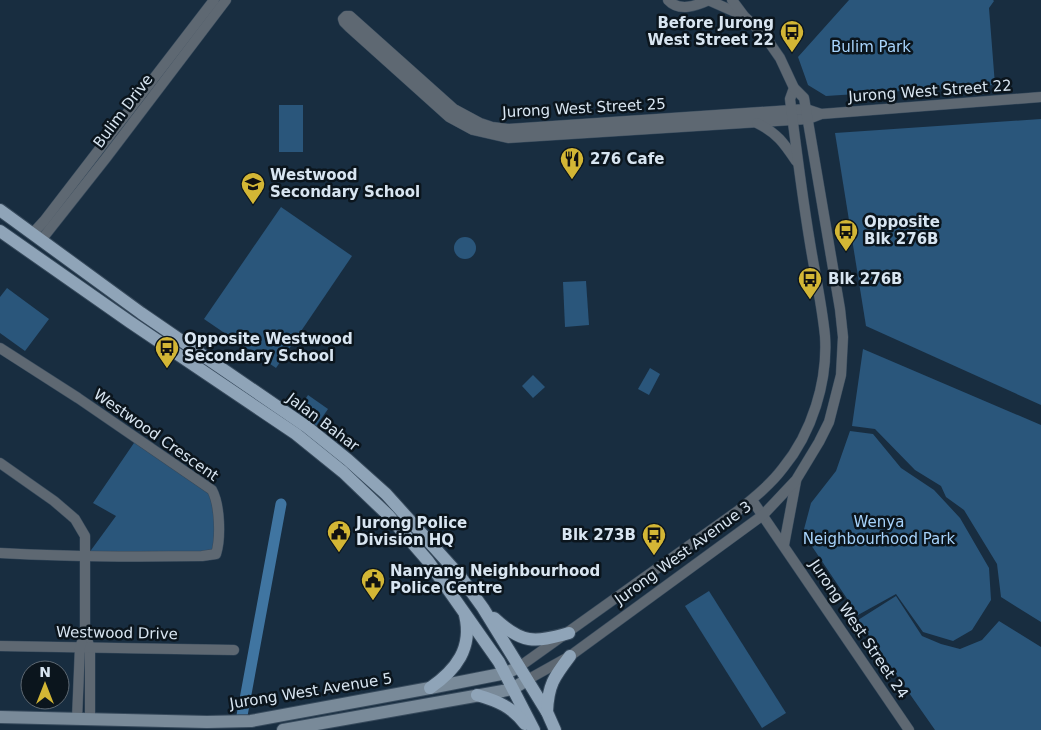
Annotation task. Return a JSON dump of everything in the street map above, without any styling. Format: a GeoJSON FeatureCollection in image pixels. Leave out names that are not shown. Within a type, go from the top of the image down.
{"type":"FeatureCollection","features":[{"type":"Feature","properties":{"kind":"main road","name":"Jalan Bahar"},"geometry":{"type":"LineString","coordinates":[[0,210],[141,313],[307,428],[348,460],[386,494],[460,576],[483,608],[547,712],[555,730]]}},
{"type":"Feature","properties":{"kind":"main road","name":"Jalan Bahar"},"geometry":{"type":"LineString","coordinates":[[0,231],[130,322],[296,434],[343,472],[394,521],[428,561],[464,610],[506,673],[534,730]]}},
{"type":"Feature","properties":{"kind":"main road"},"geometry":{"type":"LineString","coordinates":[[483,608],[505,629],[528,640],[537,641],[569,632]]}},
{"type":"Feature","properties":{"kind":"main road"},"geometry":{"type":"LineString","coordinates":[[430,688],[442,680],[462,654],[468,638],[468,626],[464,610]]}},
{"type":"Feature","properties":{"kind":"main road"},"geometry":{"type":"LineString","coordinates":[[547,712],[549,688],[570,656]]}},
{"type":"Feature","properties":{"kind":"main road"},"geometry":{"type":"LineString","coordinates":[[477,695],[505,705],[516,713],[530,730]]}},
{"type":"Feature","properties":{"kind":"street","name":"Bulim Drive"},"geometry":{"type":"LineString","coordinates":[[37,236],[44,221],[214,0]]}},
{"type":"Feature","properties":{"kind":"street","name":"Bulim Drive"},"geometry":{"type":"LineString","coordinates":[[37,236],[106,158],[226,0]]}},
{"type":"Feature","properties":{"kind":"street"},"geometry":{"type":"LineString","coordinates":[[668,0],[673,5],[691,8],[709,0],[744,16]]}},
{"type":"Feature","properties":{"kind":"street"},"geometry":{"type":"LineString","coordinates":[[732,0],[744,16]]}},
{"type":"Feature","properties":{"kind":"street","name":"Jurong West Street 25"},"geometry":{"type":"LineString","coordinates":[[792,115],[754,122],[508,138],[484,134],[462,126],[449,117],[350,28],[343,19],[346,16],[350,16],[454,109],[480,123],[492,127],[508,129],[807,114]]}},
{"type":"Feature","properties":{"kind":"street","name":"Jurong West Avenue 3"},"geometry":{"type":"LineString","coordinates":[[512,688],[570,656],[763,515],[796,480],[829,422],[840,375],[843,337],[840,309],[804,98],[794,88],[780,58],[764,35],[744,16]]}},
{"type":"Feature","properties":{"kind":"street","name":"Jurong West Avenue 3"},"geometry":{"type":"LineString","coordinates":[[506,673],[519,667],[569,632],[752,500],[784,468],[804,436],[815,408],[823,374],[825,339],[822,308],[798,164],[790,100],[794,88]]}},
{"type":"Feature","properties":{"kind":"street","name":"Jurong West Street 22"},"geometry":{"type":"LineString","coordinates":[[807,114],[1041,97]]}},
{"type":"Feature","properties":{"kind":"street"},"geometry":{"type":"LineString","coordinates":[[754,122],[767,128],[782,140],[798,164]]}},
{"type":"Feature","properties":{"kind":"street","name":"Westwood Crescent"},"geometry":{"type":"LineString","coordinates":[[0,348],[212,490],[215,496],[220,536],[216,554],[202,556],[108,555],[86,557],[0,553]]}},
{"type":"Feature","properties":{"kind":"street"},"geometry":{"type":"LineString","coordinates":[[0,463],[54,501],[75,519],[85,536],[83,719]]}},
{"type":"Feature","properties":{"kind":"street"},"geometry":{"type":"LineString","coordinates":[[784,545],[796,480]]}},
{"type":"Feature","properties":{"kind":"street","name":"Jurong West Street 24"},"geometry":{"type":"LineString","coordinates":[[752,500],[909,730]]}},
{"type":"Feature","properties":{"kind":"street","name":"Westwood Drive"},"geometry":{"type":"LineString","coordinates":[[0,646],[234,650]]}},
{"type":"Feature","properties":{"kind":"street","name":"Jurong West Avenue 5"},"geometry":{"type":"LineString","coordinates":[[0,717],[207,722],[251,721],[506,673]]}},
{"type":"Feature","properties":{"kind":"street"},"geometry":{"type":"LineString","coordinates":[[283,730],[512,688]]}},
{"type":"Feature","properties":{"kind":"green space","name":"Bulim Park"},"geometry":{"type":"Polygon","coordinates":[[[849,0],[993,0],[989,8],[995,85],[826,96],[808,85],[798,57],[849,0]]]}},
{"type":"Feature","properties":{"kind":"green space"},"geometry":{"type":"Polygon","coordinates":[[[279,105],[303,105],[303,152],[279,152],[279,105]]]}},
{"type":"Feature","properties":{"kind":"green space"},"geometry":{"type":"Polygon","coordinates":[[[1041,119],[1041,405],[866,326],[835,133],[1041,119]]]}},
{"type":"Feature","properties":{"kind":"green space"},"geometry":{"type":"Polygon","coordinates":[[[281,207],[352,256],[276,368],[204,319],[281,207]]]}},
{"type":"Feature","properties":{"kind":"green space"},"geometry":{"type":"Polygon","coordinates":[[[465,237],[475,244],[476,248],[469,258],[465,259],[455,252],[454,248],[461,238],[465,237]]]}},
{"type":"Feature","properties":{"kind":"green space"},"geometry":{"type":"Polygon","coordinates":[[[586,281],[589,325],[565,327],[563,282],[586,281]]]}},
{"type":"Feature","properties":{"kind":"green space"},"geometry":{"type":"Polygon","coordinates":[[[7,288],[49,319],[25,351],[0,333],[0,297],[7,288]]]}},
{"type":"Feature","properties":{"kind":"green space"},"geometry":{"type":"Polygon","coordinates":[[[863,349],[1041,425],[1041,622],[1001,597],[997,564],[964,510],[946,497],[941,486],[915,470],[875,429],[852,426],[863,349]]]}},
{"type":"Feature","properties":{"kind":"green space"},"geometry":{"type":"Polygon","coordinates":[[[650,368],[660,374],[649,395],[638,389],[650,368]]]}},
{"type":"Feature","properties":{"kind":"green space"},"geometry":{"type":"Polygon","coordinates":[[[533,375],[545,387],[533,398],[522,386],[533,375]]]}},
{"type":"Feature","properties":{"kind":"green space"},"geometry":{"type":"Polygon","coordinates":[[[308,395],[328,409],[314,429],[295,415],[308,395]]]}},
{"type":"Feature","properties":{"kind":"green space","name":"Wenya Neighbourhood Park"},"geometry":{"type":"Polygon","coordinates":[[[850,431],[873,434],[901,468],[934,490],[960,518],[989,568],[991,600],[972,630],[953,641],[923,632],[896,594],[858,615],[803,533],[811,503],[836,471],[850,431]]]}},
{"type":"Feature","properties":{"kind":"green space"},"geometry":{"type":"Polygon","coordinates":[[[136,440],[210,489],[214,501],[216,554],[86,557],[116,516],[93,503],[136,440]]]}},
{"type":"Feature","properties":{"kind":"green space"},"geometry":{"type":"Polygon","coordinates":[[[709,591],[786,713],[762,728],[685,606],[709,591]]]}},
{"type":"Feature","properties":{"kind":"green space"},"geometry":{"type":"Polygon","coordinates":[[[896,596],[922,636],[941,644],[960,649],[982,640],[999,621],[1041,647],[1041,730],[935,730],[858,620],[896,596]]]}},
{"type":"Feature","properties":{"kind":"waterway"},"geometry":{"type":"LineString","coordinates":[[241,721],[281,504]]}},
{"type":"Feature","properties":{"kind":"place","name":"Before Jurong West Street 22"},"geometry":{"type":"Point","coordinates":[792,53]}},
{"type":"Feature","properties":{"kind":"place","name":"276 Cafe"},"geometry":{"type":"Point","coordinates":[572,180]}},
{"type":"Feature","properties":{"kind":"place","name":"Westwood Secondary School"},"geometry":{"type":"Point","coordinates":[253,205]}},
{"type":"Feature","properties":{"kind":"place","name":"Opposite Blk 276B"},"geometry":{"type":"Point","coordinates":[846,252]}},
{"type":"Feature","properties":{"kind":"place","name":"Blk 276B"},"geometry":{"type":"Point","coordinates":[810,300]}},
{"type":"Feature","properties":{"kind":"place","name":"Opposite Westwood Secondary School"},"geometry":{"type":"Point","coordinates":[167,369]}},
{"type":"Feature","properties":{"kind":"place","name":"Jurong Police Division HQ"},"geometry":{"type":"Point","coordinates":[339,553]}},
{"type":"Feature","properties":{"kind":"place","name":"Blk 273B"},"geometry":{"type":"Point","coordinates":[654,556]}},
{"type":"Feature","properties":{"kind":"place","name":"Nanyang Neighbourhood Police Centre"},"geometry":{"type":"Point","coordinates":[373,601]}}]}
